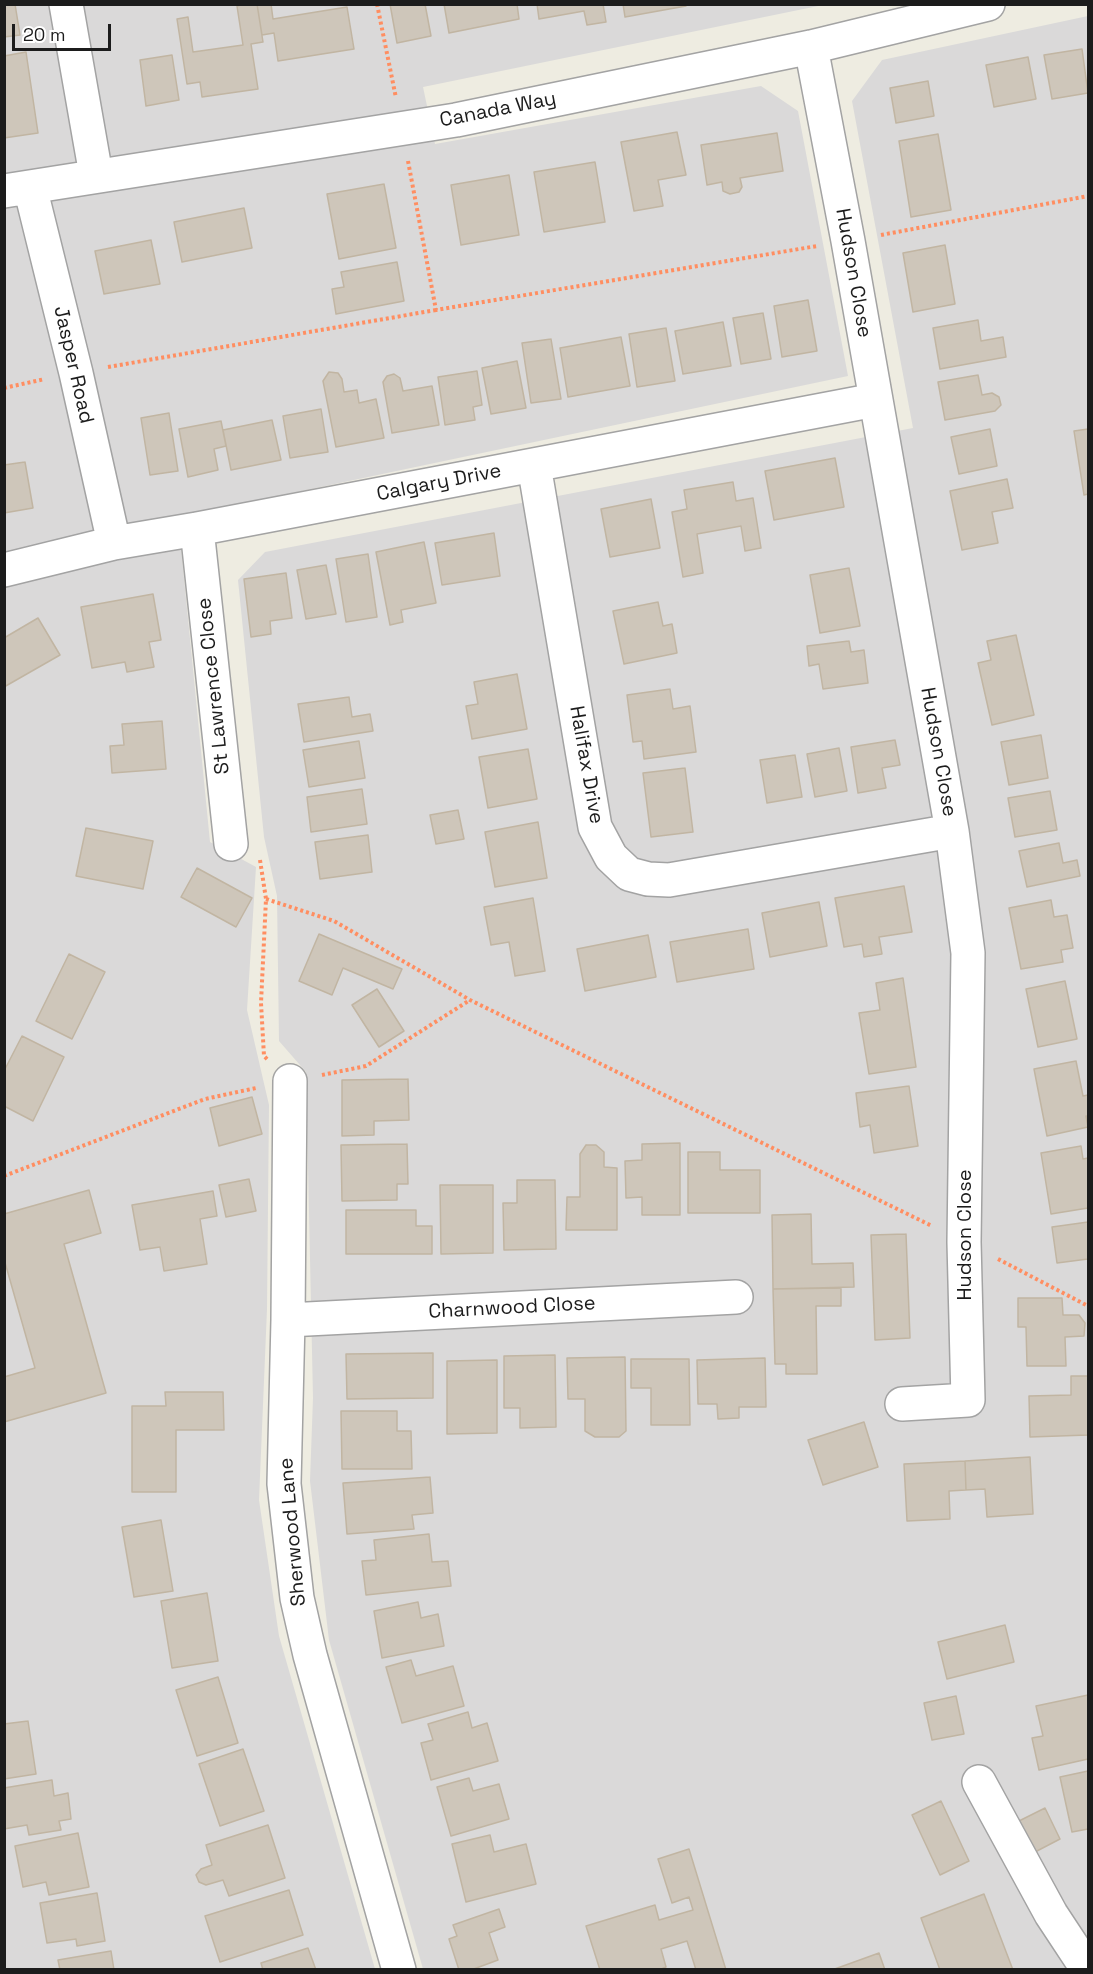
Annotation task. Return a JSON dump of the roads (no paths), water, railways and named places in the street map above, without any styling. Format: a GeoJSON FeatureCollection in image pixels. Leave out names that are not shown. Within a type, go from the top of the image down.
{"type":"FeatureCollection","features":[{"type":"Feature","properties":{"kind":"street"},"geometry":{"type":"LineString","coordinates":[[66,4],[96,175]]}},
{"type":"Feature","properties":{"kind":"street","name":"Canada Way"},"geometry":{"type":"LineString","coordinates":[[17,189],[468,117],[811,47],[987,4]]}},
{"type":"Feature","properties":{"kind":"street","name":"Hudson Close"},"geometry":{"type":"LineString","coordinates":[[811,47],[848,241],[952,831],[968,953],[964,1242],[968,1400],[902,1404]]}},
{"type":"Feature","properties":{"kind":"street","name":"Jasper Road"},"geometry":{"type":"LineString","coordinates":[[17,189],[76,373],[114,543]]}},
{"type":"Feature","properties":{"kind":"street","name":"Calgary Drive"},"geometry":{"type":"LineString","coordinates":[[4,570],[114,543],[875,400]]}},
{"type":"Feature","properties":{"kind":"street","name":"Halifax Drive"},"geometry":{"type":"LineString","coordinates":[[534,465],[595,827],[611,857],[629,874],[648,879],[669,880],[952,831]]}},
{"type":"Feature","properties":{"kind":"street","name":"St Lawrence Close"},"geometry":{"type":"LineString","coordinates":[[197,529],[231,844]]}},
{"type":"Feature","properties":{"kind":"street","name":"Sherwood Lane"},"geometry":{"type":"LineString","coordinates":[[290,1081],[284,1484],[297,1598],[310,1656],[399,1970]]}},
{"type":"Feature","properties":{"kind":"street","name":"Charnwood Close"},"geometry":{"type":"LineString","coordinates":[[288,1320],[735,1297]]}},
{"type":"Feature","properties":{"kind":"street"},"geometry":{"type":"LineString","coordinates":[[979,1782],[1051,1914],[1088,1970]]}}]}
